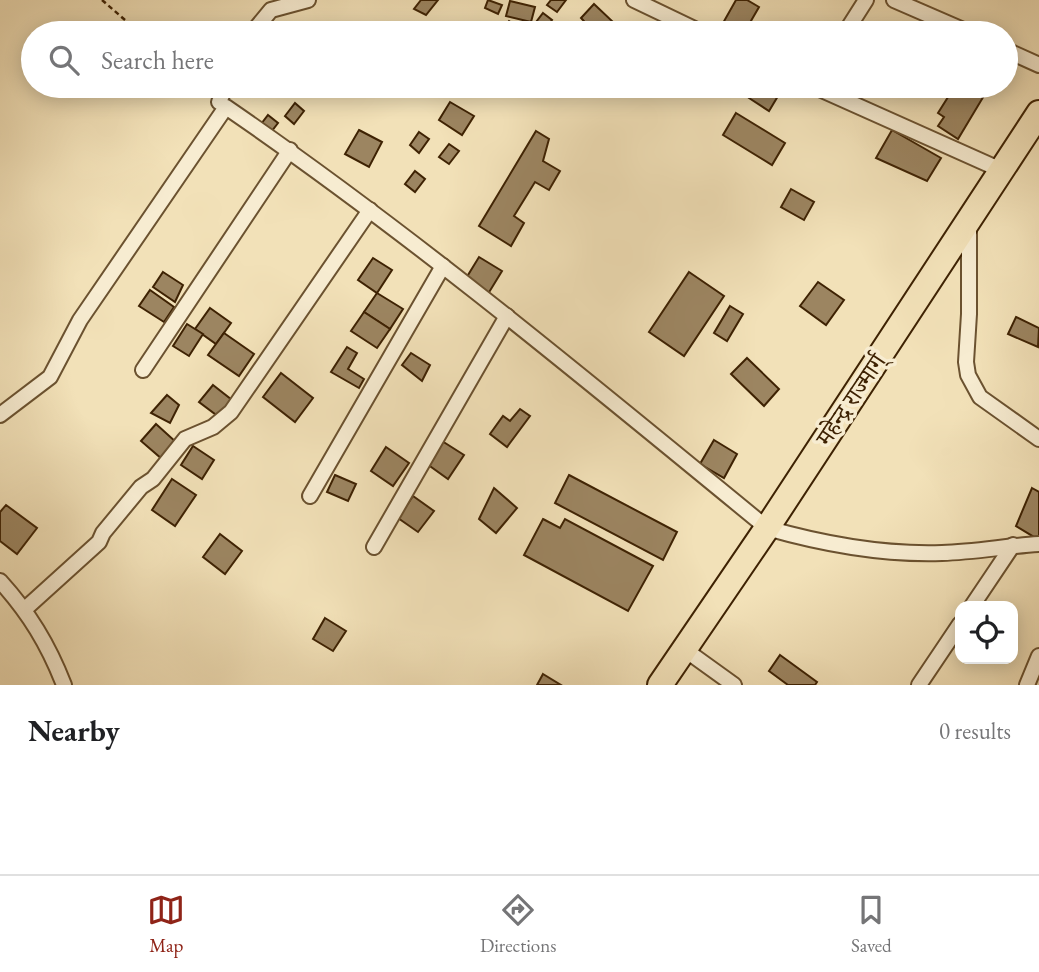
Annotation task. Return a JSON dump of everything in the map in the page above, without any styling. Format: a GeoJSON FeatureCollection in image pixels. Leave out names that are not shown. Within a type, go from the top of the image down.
{"type":"FeatureCollection","features":[{"type":"Feature","properties":{"kind":"highway","name":"महेन्द्र राज्मार्ग्"},"geometry":{"type":"LineString","coordinates":[[660,685],[969,223],[1039,113]]}},
{"type":"Feature","properties":{"kind":"street"},"geometry":{"type":"LineString","coordinates":[[259,21],[269,5],[308,0]]}},
{"type":"Feature","properties":{"kind":"street"},"geometry":{"type":"LineString","coordinates":[[634,0],[678,21]]}},
{"type":"Feature","properties":{"kind":"street"},"geometry":{"type":"LineString","coordinates":[[853,21],[866,0]]}},
{"type":"Feature","properties":{"kind":"street"},"geometry":{"type":"LineString","coordinates":[[894,0],[942,21]]}},
{"type":"Feature","properties":{"kind":"street"},"geometry":{"type":"LineString","coordinates":[[1018,55],[1039,65]]}},
{"type":"Feature","properties":{"kind":"street"},"geometry":{"type":"LineString","coordinates":[[219,102],[221,98]]}},
{"type":"Feature","properties":{"kind":"street"},"geometry":{"type":"LineString","coordinates":[[840,98],[1001,170]]}},
{"type":"Feature","properties":{"kind":"street"},"geometry":{"type":"LineString","coordinates":[[0,415],[50,377],[80,320],[226,107],[290,150],[443,266],[766,528],[817,542],[886,551],[943,553],[1039,544]]}},
{"type":"Feature","properties":{"kind":"street"},"geometry":{"type":"LineString","coordinates":[[143,370],[290,150]]}},
{"type":"Feature","properties":{"kind":"street"},"geometry":{"type":"LineString","coordinates":[[25,609],[99,542],[103,533],[141,487],[153,478],[185,439],[213,428],[231,412],[370,210]]}},
{"type":"Feature","properties":{"kind":"street"},"geometry":{"type":"LineString","coordinates":[[969,223],[968,375],[980,397],[1039,439]]}},
{"type":"Feature","properties":{"kind":"street"},"geometry":{"type":"LineString","coordinates":[[310,496],[443,266]]}},
{"type":"Feature","properties":{"kind":"street"},"geometry":{"type":"LineString","coordinates":[[374,547],[507,316]]}},
{"type":"Feature","properties":{"kind":"street"},"geometry":{"type":"LineString","coordinates":[[975,601],[1013,545]]}},
{"type":"Feature","properties":{"kind":"street"},"geometry":{"type":"LineString","coordinates":[[0,581],[25,609],[52,655],[64,685]]}},
{"type":"Feature","properties":{"kind":"street"},"geometry":{"type":"LineString","coordinates":[[919,685],[955,631]]}},
{"type":"Feature","properties":{"kind":"street"},"geometry":{"type":"LineString","coordinates":[[684,649],[734,685]]}},
{"type":"Feature","properties":{"kind":"street"},"geometry":{"type":"LineString","coordinates":[[1027,685],[1039,656]]}},
{"type":"Feature","properties":{"kind":"path"},"geometry":{"type":"LineString","coordinates":[[102,0],[126,21]]}},
{"type":"Feature","properties":{"kind":"building"},"geometry":{"type":"Polygon","coordinates":[[[421,0],[438,0],[426,15],[414,9],[421,0]]]}},
{"type":"Feature","properties":{"kind":"building"},"geometry":{"type":"Polygon","coordinates":[[[488,0],[502,5],[498,14],[485,8],[488,0]]]}},
{"type":"Feature","properties":{"kind":"building"},"geometry":{"type":"Polygon","coordinates":[[[551,0],[566,0],[557,12],[547,5],[551,0]]]}},
{"type":"Feature","properties":{"kind":"building"},"geometry":{"type":"Polygon","coordinates":[[[736,0],[747,0],[759,7],[751,21],[724,21],[736,0]]]}},
{"type":"Feature","properties":{"kind":"building"},"geometry":{"type":"Polygon","coordinates":[[[510,1],[535,7],[531,21],[506,16],[510,1]]]}},
{"type":"Feature","properties":{"kind":"building"},"geometry":{"type":"Polygon","coordinates":[[[594,4],[612,21],[584,21],[581,18],[594,4]]]}},
{"type":"Feature","properties":{"kind":"building"},"geometry":{"type":"Polygon","coordinates":[[[543,13],[552,20],[551,21],[537,21],[543,13]]]}},
{"type":"Feature","properties":{"kind":"building"},"geometry":{"type":"Polygon","coordinates":[[[749,98],[777,98],[769,111],[749,98]]]}},
{"type":"Feature","properties":{"kind":"building"},"geometry":{"type":"Polygon","coordinates":[[[947,98],[983,98],[958,139],[938,126],[944,117],[938,113],[947,98]]]}},
{"type":"Feature","properties":{"kind":"building"},"geometry":{"type":"Polygon","coordinates":[[[450,102],[474,116],[462,135],[439,120],[450,102]]]}},
{"type":"Feature","properties":{"kind":"building"},"geometry":{"type":"Polygon","coordinates":[[[295,103],[304,111],[294,124],[285,116],[295,103]]]}},
{"type":"Feature","properties":{"kind":"building"},"geometry":{"type":"Polygon","coordinates":[[[736,113],[785,143],[772,165],[723,135],[736,113]]]}},
{"type":"Feature","properties":{"kind":"building"},"geometry":{"type":"Polygon","coordinates":[[[268,115],[278,123],[268,136],[258,128],[268,115]]]}},
{"type":"Feature","properties":{"kind":"building"},"geometry":{"type":"Polygon","coordinates":[[[359,130],[382,142],[369,167],[345,154],[359,130]]]}},
{"type":"Feature","properties":{"kind":"building"},"geometry":{"type":"Polygon","coordinates":[[[892,130],[941,158],[927,181],[876,158],[892,130]]]}},
{"type":"Feature","properties":{"kind":"building"},"geometry":{"type":"Polygon","coordinates":[[[536,131],[549,139],[543,161],[560,171],[549,190],[535,182],[514,216],[524,223],[511,246],[479,226],[536,131]]]}},
{"type":"Feature","properties":{"kind":"building"},"geometry":{"type":"Polygon","coordinates":[[[419,132],[429,139],[419,153],[410,145],[419,132]]]}},
{"type":"Feature","properties":{"kind":"building"},"geometry":{"type":"Polygon","coordinates":[[[449,144],[459,151],[449,164],[439,157],[449,144]]]}},
{"type":"Feature","properties":{"kind":"building"},"geometry":{"type":"Polygon","coordinates":[[[415,171],[425,179],[415,192],[405,184],[415,171]]]}},
{"type":"Feature","properties":{"kind":"building"},"geometry":{"type":"Polygon","coordinates":[[[791,189],[814,202],[804,220],[781,207],[791,189]]]}},
{"type":"Feature","properties":{"kind":"building"},"geometry":{"type":"Polygon","coordinates":[[[479,257],[502,271],[488,294],[465,280],[479,257]]]}},
{"type":"Feature","properties":{"kind":"building"},"geometry":{"type":"Polygon","coordinates":[[[373,258],[392,270],[377,293],[358,280],[373,258]]]}},
{"type":"Feature","properties":{"kind":"building"},"geometry":{"type":"Polygon","coordinates":[[[163,272],[183,285],[175,302],[153,287],[163,272]]]}},
{"type":"Feature","properties":{"kind":"building"},"geometry":{"type":"Polygon","coordinates":[[[689,272],[724,296],[684,356],[649,332],[689,272]]]}},
{"type":"Feature","properties":{"kind":"building"},"geometry":{"type":"Polygon","coordinates":[[[818,282],[844,300],[826,325],[800,306],[818,282]]]}},
{"type":"Feature","properties":{"kind":"building"},"geometry":{"type":"Polygon","coordinates":[[[150,290],[174,307],[164,322],[139,306],[150,290]]]}},
{"type":"Feature","properties":{"kind":"building"},"geometry":{"type":"Polygon","coordinates":[[[377,293],[403,309],[390,329],[364,312],[377,293]]]}},
{"type":"Feature","properties":{"kind":"building"},"geometry":{"type":"Polygon","coordinates":[[[730,306],[743,314],[727,341],[714,333],[730,306]]]}},
{"type":"Feature","properties":{"kind":"building"},"geometry":{"type":"Polygon","coordinates":[[[210,308],[231,323],[216,344],[195,329],[210,308]]]}},
{"type":"Feature","properties":{"kind":"building"},"geometry":{"type":"Polygon","coordinates":[[[364,312],[390,329],[377,348],[351,331],[364,312]]]}},
{"type":"Feature","properties":{"kind":"building"},"geometry":{"type":"Polygon","coordinates":[[[1016,317],[1039,328],[1038,347],[1008,334],[1016,317]]]}},
{"type":"Feature","properties":{"kind":"building"},"geometry":{"type":"Polygon","coordinates":[[[187,324],[203,334],[189,356],[173,346],[187,324]]]}},
{"type":"Feature","properties":{"kind":"building"},"geometry":{"type":"Polygon","coordinates":[[[224,333],[254,354],[239,376],[208,355],[224,333]]]}},
{"type":"Feature","properties":{"kind":"building"},"geometry":{"type":"Polygon","coordinates":[[[347,347],[357,353],[348,369],[364,379],[359,388],[331,372],[347,347]]]}},
{"type":"Feature","properties":{"kind":"building"},"geometry":{"type":"Polygon","coordinates":[[[411,353],[430,365],[422,381],[402,365],[411,353]]]}},
{"type":"Feature","properties":{"kind":"building"},"geometry":{"type":"Polygon","coordinates":[[[747,358],[779,389],[764,406],[731,374],[747,358]]]}},
{"type":"Feature","properties":{"kind":"building"},"geometry":{"type":"Polygon","coordinates":[[[281,373],[313,398],[295,422],[263,397],[281,373]]]}},
{"type":"Feature","properties":{"kind":"building"},"geometry":{"type":"Polygon","coordinates":[[[213,385],[232,400],[219,417],[199,402],[213,385]]]}},
{"type":"Feature","properties":{"kind":"building"},"geometry":{"type":"Polygon","coordinates":[[[167,395],[179,405],[170,423],[151,413],[167,395]]]}},
{"type":"Feature","properties":{"kind":"building"},"geometry":{"type":"Polygon","coordinates":[[[520,409],[530,416],[507,447],[490,434],[503,416],[510,421],[520,409]]]}},
{"type":"Feature","properties":{"kind":"building"},"geometry":{"type":"Polygon","coordinates":[[[156,424],[177,443],[162,459],[141,441],[156,424]]]}},
{"type":"Feature","properties":{"kind":"building"},"geometry":{"type":"Polygon","coordinates":[[[714,440],[737,454],[724,478],[700,464],[714,440]]]}},
{"type":"Feature","properties":{"kind":"building"},"geometry":{"type":"Polygon","coordinates":[[[442,441],[464,455],[448,479],[427,464],[442,441]]]}},
{"type":"Feature","properties":{"kind":"building"},"geometry":{"type":"Polygon","coordinates":[[[193,446],[214,460],[202,479],[181,465],[193,446]]]}},
{"type":"Feature","properties":{"kind":"building"},"geometry":{"type":"Polygon","coordinates":[[[386,447],[409,463],[393,486],[371,471],[386,447]]]}},
{"type":"Feature","properties":{"kind":"building"},"geometry":{"type":"Polygon","coordinates":[[[335,475],[356,484],[348,501],[327,492],[335,475]]]}},
{"type":"Feature","properties":{"kind":"building"},"geometry":{"type":"Polygon","coordinates":[[[569,475],[677,532],[663,560],[555,503],[569,475]]]}},
{"type":"Feature","properties":{"kind":"building"},"geometry":{"type":"Polygon","coordinates":[[[172,479],[196,495],[175,526],[152,510],[172,479]]]}},
{"type":"Feature","properties":{"kind":"building"},"geometry":{"type":"Polygon","coordinates":[[[494,488],[517,508],[496,533],[479,519],[494,488]]]}},
{"type":"Feature","properties":{"kind":"building"},"geometry":{"type":"Polygon","coordinates":[[[1032,488],[1039,492],[1039,540],[1016,526],[1032,488]]]}},
{"type":"Feature","properties":{"kind":"building"},"geometry":{"type":"Polygon","coordinates":[[[413,496],[434,511],[418,532],[398,518],[413,496]]]}},
{"type":"Feature","properties":{"kind":"building"},"geometry":{"type":"Polygon","coordinates":[[[6,505],[37,528],[17,554],[0,541],[0,512],[6,505]]]}},
{"type":"Feature","properties":{"kind":"building"},"geometry":{"type":"Polygon","coordinates":[[[543,519],[560,528],[565,519],[653,566],[628,611],[524,555],[543,519]]]}},
{"type":"Feature","properties":{"kind":"building"},"geometry":{"type":"Polygon","coordinates":[[[220,534],[242,551],[225,574],[203,557],[220,534]]]}},
{"type":"Feature","properties":{"kind":"building"},"geometry":{"type":"Polygon","coordinates":[[[325,618],[346,631],[333,651],[313,639],[325,618]]]}},
{"type":"Feature","properties":{"kind":"building"},"geometry":{"type":"Polygon","coordinates":[[[780,655],[817,682],[815,685],[788,685],[769,671],[780,655]]]}},
{"type":"Feature","properties":{"kind":"building"},"geometry":{"type":"Polygon","coordinates":[[[543,674],[561,685],[537,685],[543,674]]]}}]}
